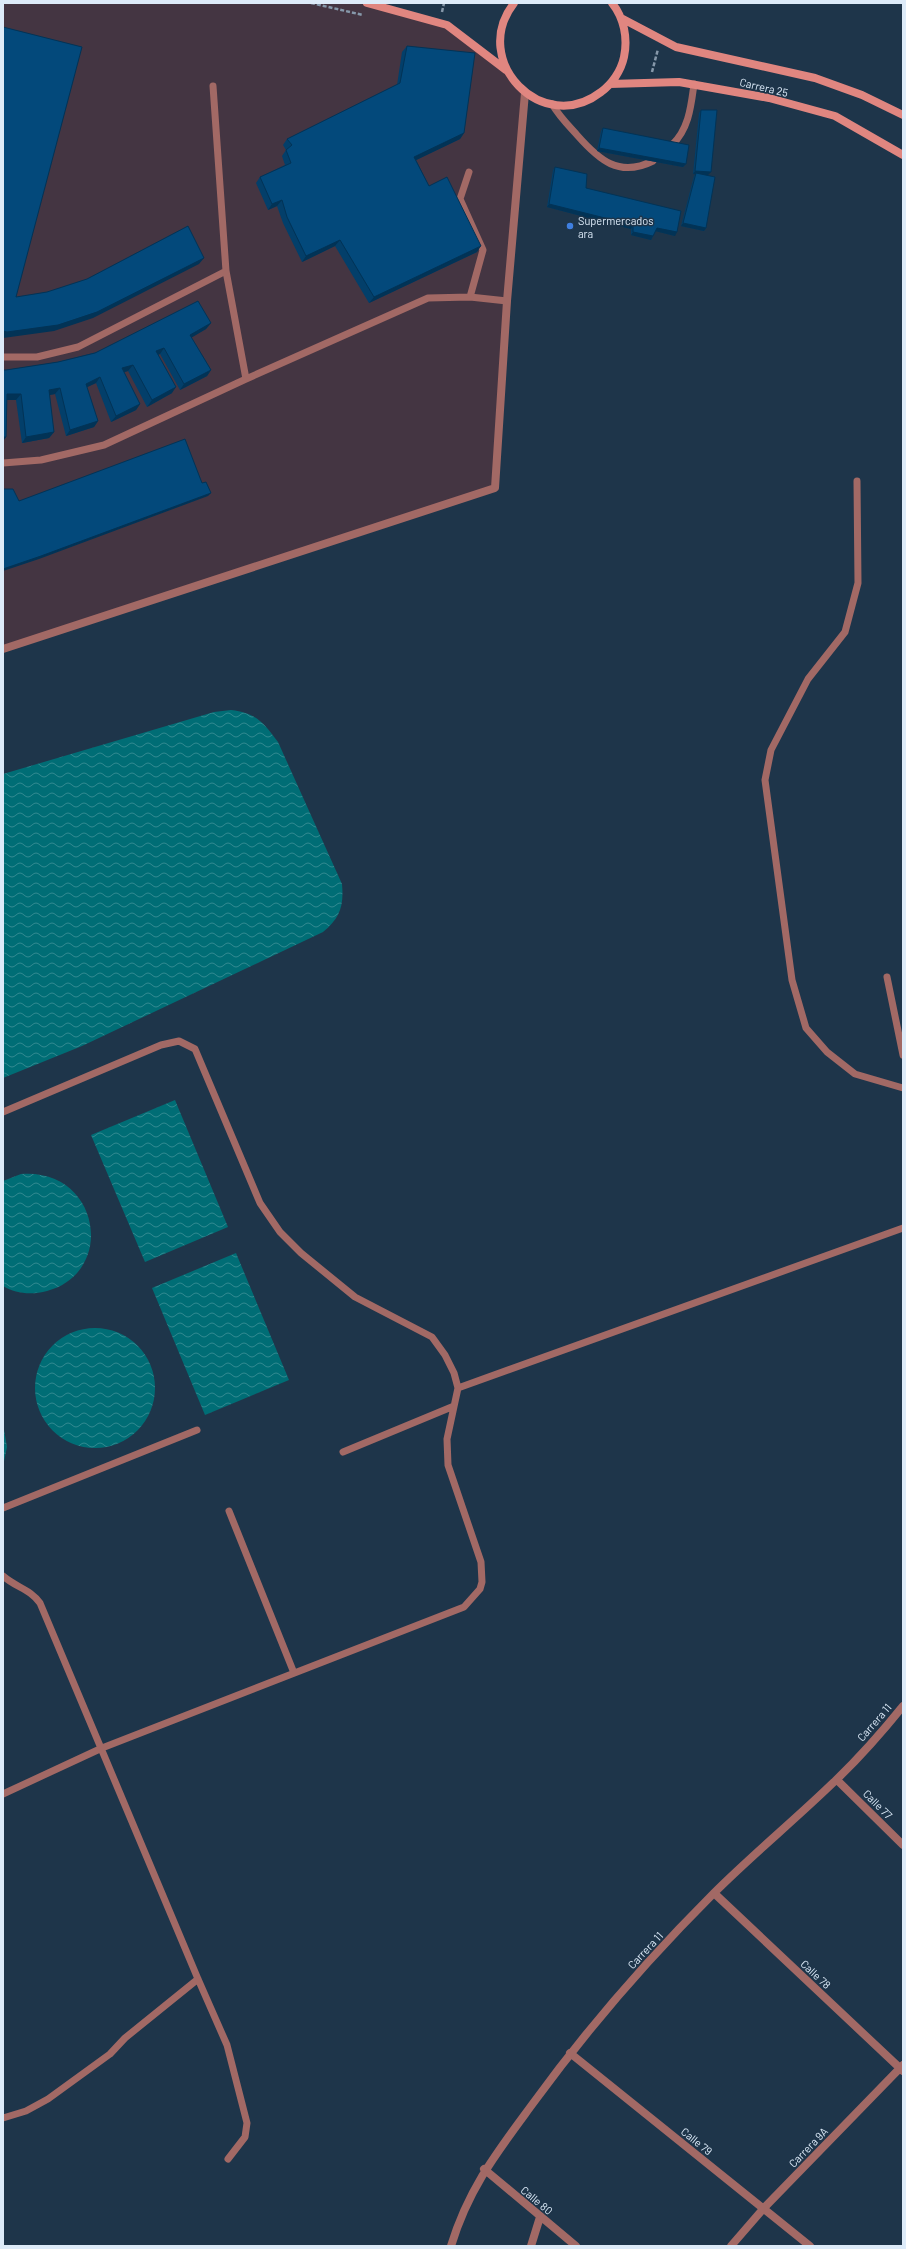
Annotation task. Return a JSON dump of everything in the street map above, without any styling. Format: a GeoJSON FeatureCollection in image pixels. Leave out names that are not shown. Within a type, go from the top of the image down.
{"type":"FeatureCollection","features":[{"type":"Feature","properties":{"kind":"main road"},"geometry":{"type":"LineString","coordinates":[[367,3],[443,23],[506,70],[525,93],[538,100],[552,104],[568,105],[584,101],[598,94],[610,84],[621,66],[625,52],[626,38],[621,18],[612,3]]}},
{"type":"Feature","properties":{"kind":"main road"},"geometry":{"type":"LineString","coordinates":[[506,70],[501,55],[501,32],[506,17],[514,3]]}},
{"type":"Feature","properties":{"kind":"main road","name":"Carrera 25"},"geometry":{"type":"LineString","coordinates":[[621,18],[676,47],[815,78],[862,95],[903,115]]}},
{"type":"Feature","properties":{"kind":"main road","name":"Carrera 25"},"geometry":{"type":"LineString","coordinates":[[610,84],[649,82],[694,84],[769,98],[835,116],[890,146],[903,155]]}},
{"type":"Feature","properties":{"kind":"street"},"geometry":{"type":"LineString","coordinates":[[3,649],[495,488],[507,301],[525,93]]}},
{"type":"Feature","properties":{"kind":"street","name":"Carrera 11"},"geometry":{"type":"LineString","coordinates":[[451,2246],[460,2216],[484,2169],[570,2053],[640,1970],[714,1893],[837,1780],[903,1706]]}},
{"type":"Feature","properties":{"kind":"street","name":"Calle 77"},"geometry":{"type":"LineString","coordinates":[[837,1780],[903,1845]]}},
{"type":"Feature","properties":{"kind":"street","name":"Calle 78"},"geometry":{"type":"LineString","coordinates":[[714,1893],[902,2068]]}},
{"type":"Feature","properties":{"kind":"street","name":"Calle 79"},"geometry":{"type":"LineString","coordinates":[[570,2053],[810,2246]]}},
{"type":"Feature","properties":{"kind":"street","name":"Carrera 9A"},"geometry":{"type":"LineString","coordinates":[[731,2246],[764,2209],[902,2068]]}},
{"type":"Feature","properties":{"kind":"street","name":"Calle 80"},"geometry":{"type":"LineString","coordinates":[[484,2169],[576,2246]]}},
{"type":"Feature","properties":{"kind":"street"},"geometry":{"type":"LineString","coordinates":[[531,2246],[540,2217]]}},
{"type":"Feature","properties":{"kind":"lane"},"geometry":{"type":"LineString","coordinates":[[672,145],[683,130],[690,114],[694,84]]}},
{"type":"Feature","properties":{"kind":"lane"},"geometry":{"type":"LineString","coordinates":[[213,86],[226,271],[246,378]]}},
{"type":"Feature","properties":{"kind":"lane"},"geometry":{"type":"LineString","coordinates":[[552,104],[558,115],[588,150],[599,158],[624,168],[636,167],[653,161]]}},
{"type":"Feature","properties":{"kind":"lane"},"geometry":{"type":"LineString","coordinates":[[469,172],[460,199],[483,250],[470,297]]}},
{"type":"Feature","properties":{"kind":"lane"},"geometry":{"type":"LineString","coordinates":[[3,357],[37,357],[78,347],[226,271]]}},
{"type":"Feature","properties":{"kind":"lane"},"geometry":{"type":"LineString","coordinates":[[3,463],[41,460],[104,445],[246,378],[428,298],[470,297],[507,301]]}},
{"type":"Feature","properties":{"kind":"lane"},"geometry":{"type":"LineString","coordinates":[[857,481],[858,583],[845,632],[808,679],[770,750],[765,780],[792,980],[806,1028],[827,1052],[855,1074],[903,1088]]}},
{"type":"Feature","properties":{"kind":"lane"},"geometry":{"type":"LineString","coordinates":[[887,977],[903,1055]]}},
{"type":"Feature","properties":{"kind":"lane"},"geometry":{"type":"LineString","coordinates":[[3,1112],[161,1045],[178,1040],[195,1049],[260,1203],[280,1232],[301,1253],[355,1297],[432,1337],[445,1355],[454,1373],[458,1388],[447,1439],[448,1465],[481,1562],[480,1589],[464,1607],[102,1748],[3,1794]]}},
{"type":"Feature","properties":{"kind":"lane"},"geometry":{"type":"LineString","coordinates":[[458,1388],[903,1228]]}},
{"type":"Feature","properties":{"kind":"lane"},"geometry":{"type":"LineString","coordinates":[[343,1452],[454,1406]]}},
{"type":"Feature","properties":{"kind":"lane"},"geometry":{"type":"LineString","coordinates":[[3,1508],[197,1430]]}},
{"type":"Feature","properties":{"kind":"lane"},"geometry":{"type":"LineString","coordinates":[[229,1511],[294,1673]]}},
{"type":"Feature","properties":{"kind":"lane"},"geometry":{"type":"LineString","coordinates":[[3,1576],[14,1586],[33,1593],[40,1603],[227,2045],[247,2123],[245,2137],[228,2159]]}},
{"type":"Feature","properties":{"kind":"lane"},"geometry":{"type":"LineString","coordinates":[[3,2118],[26,2111],[48,2099],[110,2054],[125,2038],[198,1979]]}},
{"type":"Feature","properties":{"kind":"path"},"geometry":{"type":"LineString","coordinates":[[649,82],[660,39]]}},
{"type":"Feature","properties":{"kind":"shaded area"},"geometry":{"type":"Polygon","coordinates":[[[3,3],[367,3],[439,21],[506,70],[525,93],[495,488],[3,649],[3,3]]]}},
{"type":"Feature","properties":{"kind":"water"},"geometry":{"type":"Polygon","coordinates":[[[231,710],[240,711],[253,716],[268,729],[278,742],[342,884],[342,899],[340,911],[337,916],[329,927],[323,932],[82,1046],[3,1078],[3,774],[214,712],[231,710]]]}},
{"type":"Feature","properties":{"kind":"water"},"geometry":{"type":"Polygon","coordinates":[[[175,1100],[228,1227],[145,1262],[91,1135],[175,1100]]]}},
{"type":"Feature","properties":{"kind":"water"},"geometry":{"type":"Polygon","coordinates":[[[21,1174],[48,1177],[68,1187],[82,1203],[90,1223],[90,1244],[84,1264],[69,1280],[47,1291],[30,1293],[19,1292],[3,1286],[3,1181],[21,1174]]]}},
{"type":"Feature","properties":{"kind":"water"},"geometry":{"type":"Polygon","coordinates":[[[236,1253],[289,1380],[205,1415],[152,1288],[236,1253]]]}},
{"type":"Feature","properties":{"kind":"water"},"geometry":{"type":"Polygon","coordinates":[[[95,1328],[107,1329],[118,1333],[128,1338],[137,1346],[145,1355],[150,1365],[154,1376],[154,1400],[150,1411],[145,1421],[137,1430],[128,1438],[118,1443],[107,1447],[95,1448],[83,1447],[72,1443],[62,1438],[53,1430],[45,1421],[40,1411],[36,1400],[35,1388],[36,1376],[40,1365],[45,1355],[53,1346],[62,1338],[72,1333],[83,1329],[95,1328]]]}},
{"type":"Feature","properties":{"kind":"water"},"geometry":{"type":"Polygon","coordinates":[[[3,1424],[7,1447],[3,1466],[3,1424]]]}},
{"type":"Feature","properties":{"kind":"building"},"geometry":{"type":"Polygon","coordinates":[[[3,27],[82,47],[16,297],[47,292],[87,279],[188,226],[204,258],[97,312],[58,325],[7,332],[3,331],[3,27]]]}},
{"type":"Feature","properties":{"kind":"building"},"geometry":{"type":"Polygon","coordinates":[[[407,46],[475,53],[464,133],[414,157],[429,186],[447,177],[481,246],[374,297],[340,240],[306,256],[287,217],[282,200],[272,204],[260,177],[291,163],[286,150],[292,145],[287,139],[400,83],[407,46]]]}},
{"type":"Feature","properties":{"kind":"building"},"geometry":{"type":"Polygon","coordinates":[[[701,110],[717,110],[711,172],[695,171],[701,110]]]}},
{"type":"Feature","properties":{"kind":"building"},"geometry":{"type":"Polygon","coordinates":[[[603,128],[689,145],[686,164],[599,148],[603,128]]]}},
{"type":"Feature","properties":{"kind":"building"},"geometry":{"type":"Polygon","coordinates":[[[555,167],[587,174],[586,188],[681,211],[677,232],[657,228],[653,236],[633,232],[633,225],[549,204],[555,167]]]}},
{"type":"Feature","properties":{"kind":"building"},"geometry":{"type":"Polygon","coordinates":[[[696,173],[715,177],[706,228],[683,223],[696,173]]]}},
{"type":"Feature","properties":{"kind":"building"},"geometry":{"type":"Polygon","coordinates":[[[198,301],[211,323],[190,335],[211,370],[184,384],[164,348],[156,351],[176,387],[152,400],[133,365],[122,368],[140,404],[116,416],[100,377],[86,384],[98,421],[70,430],[60,388],[49,390],[54,432],[26,437],[21,394],[7,394],[6,437],[3,437],[3,370],[58,362],[95,353],[198,301]]]}},
{"type":"Feature","properties":{"kind":"building"},"geometry":{"type":"Polygon","coordinates":[[[185,439],[202,483],[206,482],[211,493],[3,569],[3,489],[13,489],[19,501],[185,439]]]}},
{"type":"Feature","properties":{"kind":"place","name":"Supermercados ara"},"geometry":{"type":"Point","coordinates":[570,226]}}]}
